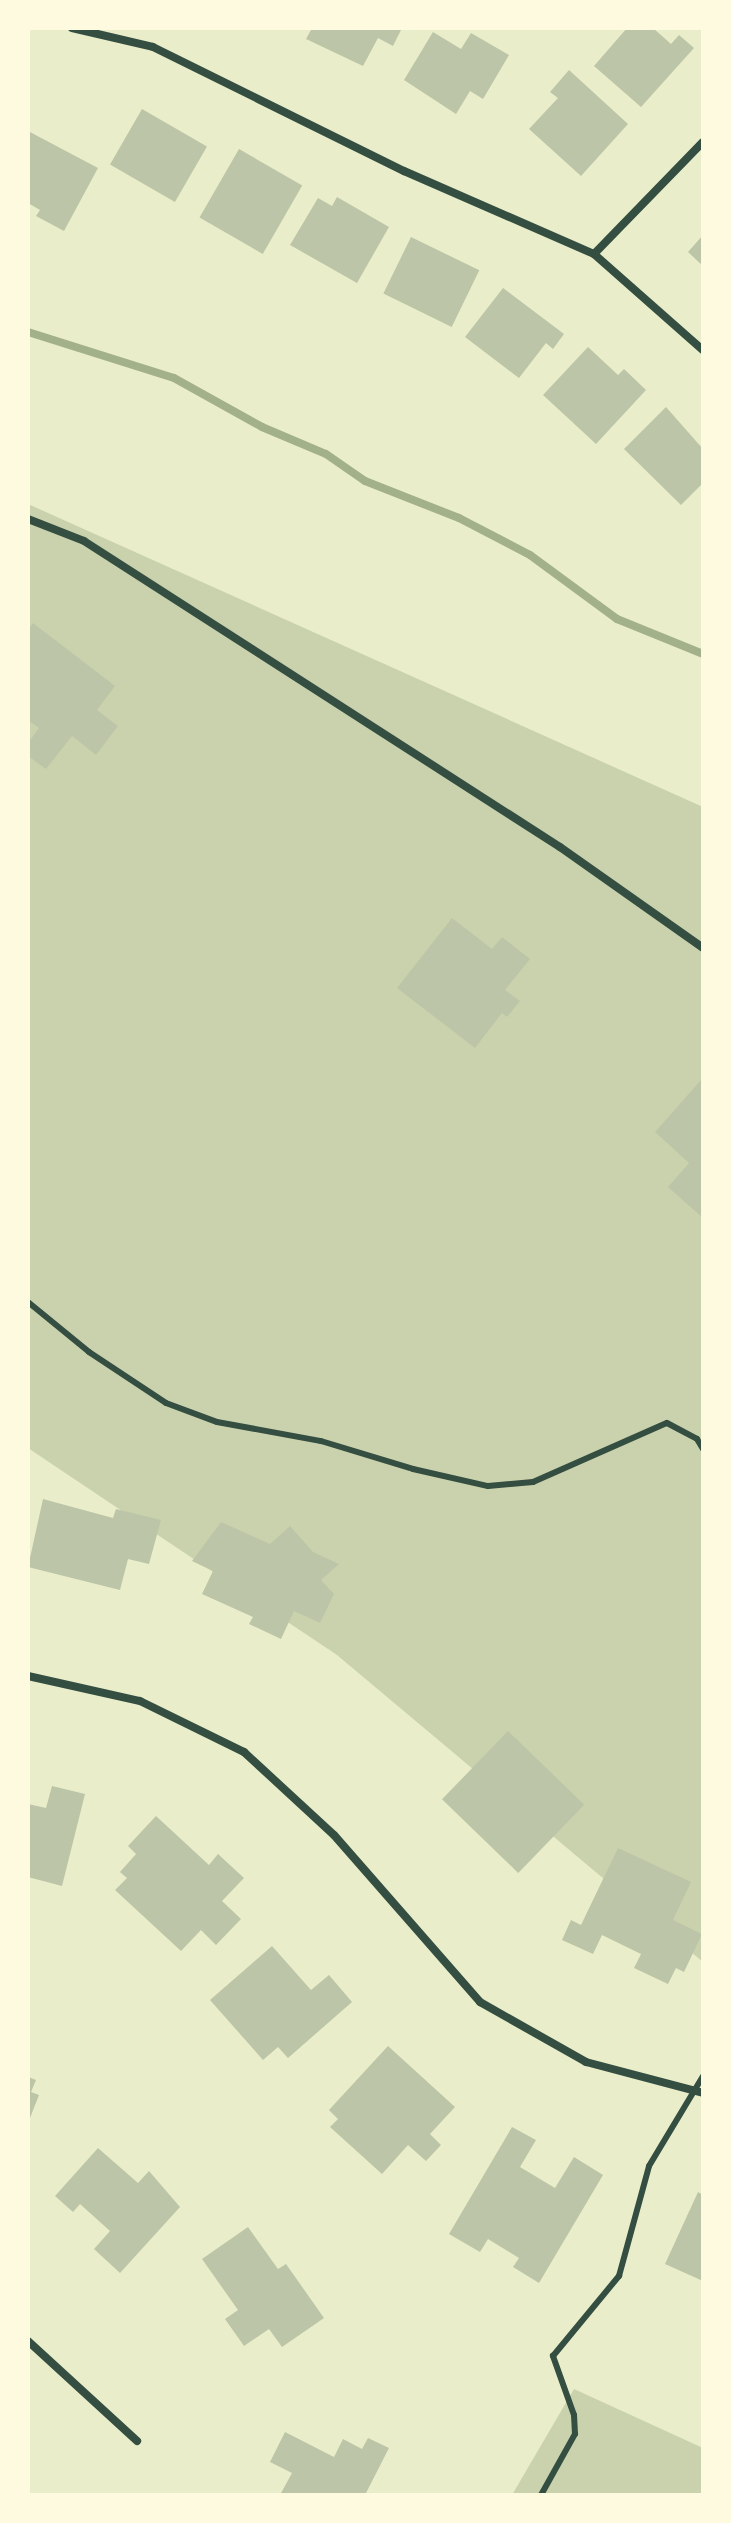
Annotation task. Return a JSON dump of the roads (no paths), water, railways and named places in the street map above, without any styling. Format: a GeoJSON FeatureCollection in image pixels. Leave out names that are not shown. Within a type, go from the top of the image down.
{"type":"FeatureCollection","features":[{"type":"Feature","properties":{"kind":"street"},"geometry":{"type":"LineString","coordinates":[[72,28],[153,47],[428,181],[594,254],[703,350]]}},
{"type":"Feature","properties":{"kind":"street"},"geometry":{"type":"LineString","coordinates":[[594,254],[703,142]]}},
{"type":"Feature","properties":{"kind":"street"},"geometry":{"type":"LineString","coordinates":[[28,519],[84,541],[560,847],[703,948]]}},
{"type":"Feature","properties":{"kind":"street"},"geometry":{"type":"LineString","coordinates":[[28,1676],[140,1701],[244,1752],[334,1835],[480,2002],[586,2062],[699,2091]]}},
{"type":"Feature","properties":{"kind":"street"},"geometry":{"type":"LineString","coordinates":[[28,2341],[137,2441]]}},
{"type":"Feature","properties":{"kind":"lane"},"geometry":{"type":"LineString","coordinates":[[28,1302],[89,1352],[166,1403],[217,1422],[321,1441],[413,1469],[488,1486],[533,1482],[667,1423],[697,1439],[703,1449]]}},
{"type":"Feature","properties":{"kind":"lane"},"geometry":{"type":"LineString","coordinates":[[541,2495],[575,2434],[574,2415],[553,2356],[619,2276],[649,2166],[699,2091],[703,2076]]}},
{"type":"Feature","properties":{"kind":"waterway"},"geometry":{"type":"LineString","coordinates":[[28,332],[174,378],[262,427],[326,454],[365,481],[459,518],[530,555],[617,619],[703,654]]}}]}
